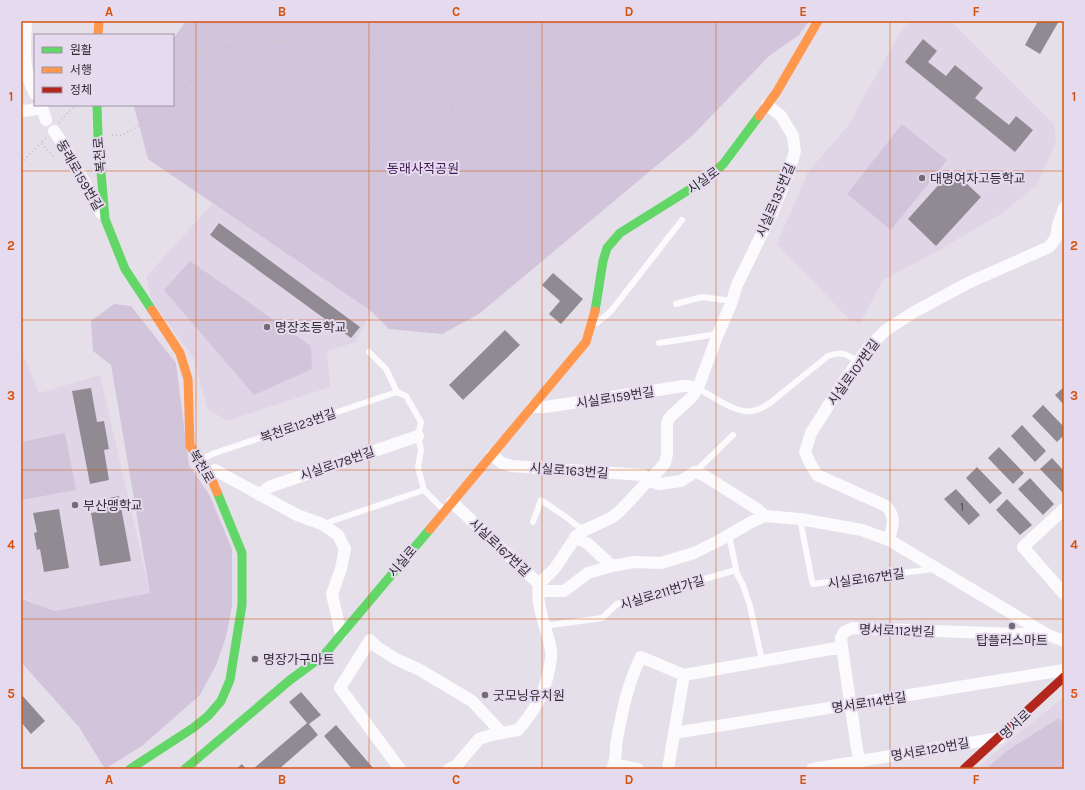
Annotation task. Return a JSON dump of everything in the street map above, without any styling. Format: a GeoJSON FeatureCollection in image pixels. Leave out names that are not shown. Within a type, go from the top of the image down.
{"type":"FeatureCollection","features":[{"type":"Feature","properties":{"kind":"main road"},"geometry":{"type":"LineString","coordinates":[[98,34],[99,21]]}},
{"type":"Feature","properties":{"kind":"main road","name":"시실로"},"geometry":{"type":"LineString","coordinates":[[185,769],[290,680],[324,655],[586,342],[592,326],[602,261],[607,248],[620,233],[711,176],[724,163],[776,93],[818,21]]}},
{"type":"Feature","properties":{"kind":"main road","name":"복천로"},"geometry":{"type":"LineString","coordinates":[[97,106],[105,219],[125,269],[180,354],[188,379],[190,446],[209,474],[242,553],[242,605],[230,680],[221,701],[208,716],[193,728],[130,769]]}},
{"type":"Feature","properties":{"kind":"main road","name":"명서로"},"geometry":{"type":"LineString","coordinates":[[964,769],[1064,677]]}},
{"type":"Feature","properties":{"kind":"street"},"geometry":{"type":"LineString","coordinates":[[26,21],[25,64],[34,92]]}},
{"type":"Feature","properties":{"kind":"street","name":"시실로135번길"},"geometry":{"type":"LineString","coordinates":[[648,481],[662,468],[665,463],[667,454],[668,420],[692,397],[698,388],[744,268],[789,172],[794,151],[793,136],[781,116],[767,105]]}},
{"type":"Feature","properties":{"kind":"street"},"geometry":{"type":"LineString","coordinates":[[21,111],[32,110],[42,106],[46,120]]}},
{"type":"Feature","properties":{"kind":"street","name":"동래로159번길"},"geometry":{"type":"LineString","coordinates":[[54,131],[65,147],[105,219]]}},
{"type":"Feature","properties":{"kind":"street","name":"시실로107번길"},"geometry":{"type":"LineString","coordinates":[[888,540],[893,523],[891,511],[880,502],[817,475],[805,452],[811,433],[867,349],[886,330],[914,312],[968,283],[1049,247],[1056,238],[1064,208]]}},
{"type":"Feature","properties":{"kind":"street","name":"시실로159번길"},"geometry":{"type":"LineString","coordinates":[[533,407],[545,407],[684,386],[698,388]]}},
{"type":"Feature","properties":{"kind":"street","name":"시실로178번길"},"geometry":{"type":"LineString","coordinates":[[259,495],[268,487],[418,436]]}},
{"type":"Feature","properties":{"kind":"street","name":"시실로163번길"},"geometry":{"type":"LineString","coordinates":[[492,455],[502,463],[512,466],[643,475],[648,481]]}},
{"type":"Feature","properties":{"kind":"street"},"geometry":{"type":"LineString","coordinates":[[209,474],[215,470],[297,515],[325,526],[338,535],[345,549],[341,569],[332,594],[341,634]]}},
{"type":"Feature","properties":{"kind":"street"},"geometry":{"type":"LineString","coordinates":[[539,584],[544,591],[564,590],[588,573],[612,566],[634,562],[661,563],[694,553],[765,516],[757,509],[705,476],[695,472],[681,481],[659,484],[648,481],[619,512],[580,534],[587,543],[612,566]]}},
{"type":"Feature","properties":{"kind":"street","name":"시실로167번길"},"geometry":{"type":"LineString","coordinates":[[448,506],[539,584],[555,568],[580,534]]}},
{"type":"Feature","properties":{"kind":"street"},"geometry":{"type":"LineString","coordinates":[[1064,509],[1023,547],[1064,594]]}},
{"type":"Feature","properties":{"kind":"street","name":"시실로167번길"},"geometry":{"type":"LineString","coordinates":[[765,516],[800,519],[862,530],[888,540],[1048,635],[1064,641]]}},
{"type":"Feature","properties":{"kind":"street"},"geometry":{"type":"LineString","coordinates":[[449,769],[457,765],[479,739],[491,734],[518,730],[537,705],[541,697],[548,673],[551,652],[538,594],[539,584]]}},
{"type":"Feature","properties":{"kind":"street","name":"명서로112번길"},"geometry":{"type":"LineString","coordinates":[[842,647],[844,632],[853,628],[1048,635]]}},
{"type":"Feature","properties":{"kind":"street"},"geometry":{"type":"LineString","coordinates":[[400,769],[340,688],[370,640],[377,648],[420,670],[472,701],[501,732]]}},
{"type":"Feature","properties":{"kind":"street"},"geometry":{"type":"LineString","coordinates":[[638,769],[613,767],[615,749],[624,706],[637,664],[641,657],[684,675],[842,647],[859,765]]}},
{"type":"Feature","properties":{"kind":"street","name":"명서로114번길"},"geometry":{"type":"LineString","coordinates":[[674,733],[1064,670]]}},
{"type":"Feature","properties":{"kind":"street"},"geometry":{"type":"LineString","coordinates":[[668,769],[684,675]]}},
{"type":"Feature","properties":{"kind":"street","name":"명서로120번길"},"geometry":{"type":"LineString","coordinates":[[812,769],[859,765],[1000,737]]}},
{"type":"Feature","properties":{"kind":"lane","name":"시실로"},"geometry":{"type":"LineString","coordinates":[[592,326],[611,311],[682,220]]}},
{"type":"Feature","properties":{"kind":"lane"},"geometry":{"type":"LineString","coordinates":[[676,304],[702,297],[732,301]]}},
{"type":"Feature","properties":{"kind":"lane"},"geometry":{"type":"LineString","coordinates":[[659,343],[718,334]]}},
{"type":"Feature","properties":{"kind":"lane"},"geometry":{"type":"LineString","coordinates":[[368,352],[386,368],[397,392],[406,396],[421,422],[418,436],[421,450],[418,467],[424,490],[448,506]]}},
{"type":"Feature","properties":{"kind":"lane"},"geometry":{"type":"LineString","coordinates":[[698,388],[737,409],[752,411],[770,404],[828,356],[834,354],[846,354],[858,362]]}},
{"type":"Feature","properties":{"kind":"lane","name":"복천로123번길"},"geometry":{"type":"LineString","coordinates":[[200,460],[215,453],[397,392]]}},
{"type":"Feature","properties":{"kind":"lane"},"geometry":{"type":"LineString","coordinates":[[695,472],[733,435]]}},
{"type":"Feature","properties":{"kind":"lane"},"geometry":{"type":"LineString","coordinates":[[325,526],[332,522],[424,490]]}},
{"type":"Feature","properties":{"kind":"lane"},"geometry":{"type":"LineString","coordinates":[[533,522],[541,500],[576,525],[580,534]]}},
{"type":"Feature","properties":{"kind":"lane","name":"시실로167번길"},"geometry":{"type":"LineString","coordinates":[[800,519],[813,584],[937,568]]}},
{"type":"Feature","properties":{"kind":"lane"},"geometry":{"type":"LineString","coordinates":[[729,535],[736,570],[750,606],[762,660]]}},
{"type":"Feature","properties":{"kind":"lane","name":"시실로211번가길"},"geometry":{"type":"LineString","coordinates":[[544,626],[602,618],[617,604],[736,570]]}},
{"type":"Feature","properties":{"kind":"path"},"geometry":{"type":"LineString","coordinates":[[301,60],[306,46],[318,38],[330,21]]}},
{"type":"Feature","properties":{"kind":"path"},"geometry":{"type":"LineString","coordinates":[[345,21],[347,31],[358,35],[368,48],[404,72],[411,72],[417,66],[419,51],[418,42],[428,21]]}},
{"type":"Feature","properties":{"kind":"path"},"geometry":{"type":"LineString","coordinates":[[174,97],[204,69],[214,64],[252,55],[293,54],[310,69],[338,132],[359,144],[381,151],[405,151],[440,141],[448,125],[455,90],[466,78],[482,76],[540,87],[549,85],[562,75],[567,68],[579,21]]}},
{"type":"Feature","properties":{"kind":"path"},"geometry":{"type":"LineString","coordinates":[[174,67],[190,57],[213,52],[221,47],[233,47],[273,41],[286,41],[306,46]]}},
{"type":"Feature","properties":{"kind":"path"},"geometry":{"type":"LineString","coordinates":[[98,136],[122,135],[137,127],[163,106]]}},
{"type":"Feature","properties":{"kind":"path"},"geometry":{"type":"LineString","coordinates":[[21,163],[41,143]]}},
{"type":"Feature","properties":{"kind":"shaded area","name":"대명여자고등학교"},"geometry":{"type":"Polygon","coordinates":[[[912,21],[951,21],[1054,124],[1056,142],[1037,185],[1002,213],[936,252],[883,280],[860,323],[849,319],[777,244],[808,172],[847,127],[903,28],[912,21]]]}},
{"type":"Feature","properties":{"kind":"shaded area","name":"명장초등학교"},"geometry":{"type":"Polygon","coordinates":[[[213,203],[371,311],[356,342],[327,351],[330,387],[227,421],[207,408],[193,357],[152,301],[146,277],[213,203]]]}},
{"type":"Feature","properties":{"kind":"shaded area","name":"부산맹학교"},"geometry":{"type":"Polygon","coordinates":[[[21,349],[39,393],[100,375],[150,593],[55,611],[32,603],[21,595],[21,349]]]}},
{"type":"Feature","properties":{"kind":"shaded area"},"geometry":{"type":"Polygon","coordinates":[[[1064,697],[1064,769],[977,769],[1001,748],[1064,697]]]}},
{"type":"Feature","properties":{"kind":"green space","name":"동래사적공원"},"geometry":{"type":"Polygon","coordinates":[[[186,21],[809,21],[799,35],[769,56],[692,136],[479,314],[442,334],[389,329],[371,311],[148,159],[134,106],[174,106],[174,38],[186,21]]]}},
{"type":"Feature","properties":{"kind":"green space"},"geometry":{"type":"Polygon","coordinates":[[[902,124],[947,160],[891,230],[847,194],[902,124]]]}},
{"type":"Feature","properties":{"kind":"green space"},"geometry":{"type":"Polygon","coordinates":[[[190,261],[311,346],[312,369],[254,395],[164,290],[190,261]]]}},
{"type":"Feature","properties":{"kind":"green space"},"geometry":{"type":"Polygon","coordinates":[[[114,304],[131,306],[176,363],[189,465],[210,496],[232,549],[232,606],[226,637],[216,665],[200,695],[142,746],[105,769],[79,727],[21,662],[21,598],[55,611],[150,593],[111,365],[93,351],[91,321],[114,304]]]}},
{"type":"Feature","properties":{"kind":"green space"},"geometry":{"type":"Polygon","coordinates":[[[65,433],[76,490],[21,500],[21,442],[65,433]]]}},
{"type":"Feature","properties":{"kind":"green space"},"geometry":{"type":"Polygon","coordinates":[[[1059,718],[1064,725],[1064,761],[1062,769],[986,769],[1008,750],[1059,718]]]}},
{"type":"Feature","properties":{"kind":"building"},"geometry":{"type":"Polygon","coordinates":[[[1038,21],[1059,21],[1040,54],[1025,45],[1038,21]]]}},
{"type":"Feature","properties":{"kind":"building"},"geometry":{"type":"Polygon","coordinates":[[[923,39],[937,51],[928,62],[946,76],[955,65],[983,88],[975,98],[1009,125],[1016,116],[1033,130],[1015,152],[905,62],[923,39]]]}},
{"type":"Feature","properties":{"kind":"building"},"geometry":{"type":"Polygon","coordinates":[[[952,170],[981,197],[936,246],[908,219],[952,170]]]}},
{"type":"Feature","properties":{"kind":"building"},"geometry":{"type":"Polygon","coordinates":[[[219,223],[360,327],[351,338],[210,235],[219,223]]]}},
{"type":"Feature","properties":{"kind":"building"},"geometry":{"type":"Polygon","coordinates":[[[553,273],[583,299],[561,324],[549,314],[560,301],[542,285],[553,273]]]}},
{"type":"Feature","properties":{"kind":"building"},"geometry":{"type":"Polygon","coordinates":[[[505,330],[520,345],[463,400],[449,385],[505,330]]]}},
{"type":"Feature","properties":{"kind":"building"},"geometry":{"type":"Polygon","coordinates":[[[1064,387],[1064,405],[1055,395],[1064,387]]]}},
{"type":"Feature","properties":{"kind":"building"},"geometry":{"type":"Polygon","coordinates":[[[91,388],[97,422],[104,421],[109,449],[104,450],[109,480],[90,484],[72,391],[91,388]]]}},
{"type":"Feature","properties":{"kind":"building"},"geometry":{"type":"Polygon","coordinates":[[[1043,405],[1064,427],[1064,435],[1057,442],[1032,416],[1043,405]]]}},
{"type":"Feature","properties":{"kind":"building"},"geometry":{"type":"Polygon","coordinates":[[[1022,425],[1046,451],[1035,462],[1011,436],[1022,425]]]}},
{"type":"Feature","properties":{"kind":"building"},"geometry":{"type":"Polygon","coordinates":[[[999,447],[1024,473],[1013,484],[988,458],[999,447]]]}},
{"type":"Feature","properties":{"kind":"building"},"geometry":{"type":"Polygon","coordinates":[[[1052,458],[1064,471],[1064,494],[1040,469],[1052,458]]]}},
{"type":"Feature","properties":{"kind":"building"},"geometry":{"type":"Polygon","coordinates":[[[977,467],[1002,493],[990,504],[966,478],[977,467]]]}},
{"type":"Feature","properties":{"kind":"building"},"geometry":{"type":"Polygon","coordinates":[[[1030,478],[1054,504],[1043,515],[1018,489],[1030,478]]]}},
{"type":"Feature","properties":{"kind":"building"},"geometry":{"type":"Polygon","coordinates":[[[956,489],[980,515],[969,525],[944,499],[956,489]]]}},
{"type":"Feature","properties":{"kind":"building"},"geometry":{"type":"Polygon","coordinates":[[[119,496],[131,561],[100,566],[91,513],[107,510],[105,499],[119,496]]]}},
{"type":"Feature","properties":{"kind":"building"},"geometry":{"type":"Polygon","coordinates":[[[1007,499],[1032,525],[1020,535],[996,510],[1007,499]]]}},
{"type":"Feature","properties":{"kind":"building"},"geometry":{"type":"Polygon","coordinates":[[[59,509],[69,568],[44,572],[40,549],[37,550],[34,533],[37,532],[33,513],[59,509]]]}},
{"type":"Feature","properties":{"kind":"building"},"geometry":{"type":"Polygon","coordinates":[[[301,692],[321,715],[309,724],[318,735],[279,769],[253,769],[307,723],[289,702],[301,692]]]}},
{"type":"Feature","properties":{"kind":"building"},"geometry":{"type":"Polygon","coordinates":[[[21,694],[45,721],[31,734],[21,722],[21,694]]]}},
{"type":"Feature","properties":{"kind":"building"},"geometry":{"type":"Polygon","coordinates":[[[336,725],[374,769],[352,769],[324,736],[336,725]]]}},
{"type":"Feature","properties":{"kind":"building"},"geometry":{"type":"Polygon","coordinates":[[[242,764],[246,769],[236,769],[242,764]]]}},
{"type":"Feature","properties":{"kind":"traffic: fast"},"geometry":{"type":"LineString","coordinates":[[97,106],[105,219],[125,269],[152,310]]}},
{"type":"Feature","properties":{"kind":"traffic: fast"},"geometry":{"type":"LineString","coordinates":[[595,311],[603,261],[607,248],[620,233],[711,176],[724,163],[759,116]]}},
{"type":"Feature","properties":{"kind":"traffic: fast"},"geometry":{"type":"LineString","coordinates":[[130,769],[193,728],[208,716],[221,701],[230,680],[242,605],[242,553],[217,492]]}},
{"type":"Feature","properties":{"kind":"traffic: fast"},"geometry":{"type":"LineString","coordinates":[[185,769],[290,680],[324,655],[430,529]]}},
{"type":"Feature","properties":{"kind":"traffic: slow"},"geometry":{"type":"LineString","coordinates":[[98,34],[99,21]]}},
{"type":"Feature","properties":{"kind":"traffic: slow"},"geometry":{"type":"LineString","coordinates":[[759,116],[776,93],[818,21]]}},
{"type":"Feature","properties":{"kind":"traffic: slow"},"geometry":{"type":"LineString","coordinates":[[152,310],[180,353],[188,379],[190,446],[208,471],[217,492]]}},
{"type":"Feature","properties":{"kind":"traffic: slow"},"geometry":{"type":"LineString","coordinates":[[430,529],[586,342],[595,311]]}},
{"type":"Feature","properties":{"kind":"traffic: jam"},"geometry":{"type":"LineString","coordinates":[[964,769],[1064,677]]}},
{"type":"Feature","properties":{"kind":"place","name":"대명여자고등학교"},"geometry":{"type":"Point","coordinates":[922,178]}},
{"type":"Feature","properties":{"kind":"place","name":"명장초등학교"},"geometry":{"type":"Point","coordinates":[267,327]}},
{"type":"Feature","properties":{"kind":"place","name":"부산맹학교"},"geometry":{"type":"Point","coordinates":[75,505]}},
{"type":"Feature","properties":{"kind":"place","name":"탑플러스마트"},"geometry":{"type":"Point","coordinates":[1012,626]}},
{"type":"Feature","properties":{"kind":"place","name":"명장가구마트"},"geometry":{"type":"Point","coordinates":[255,659]}},
{"type":"Feature","properties":{"kind":"place","name":"굿모닝유치원"},"geometry":{"type":"Point","coordinates":[485,695]}}]}
